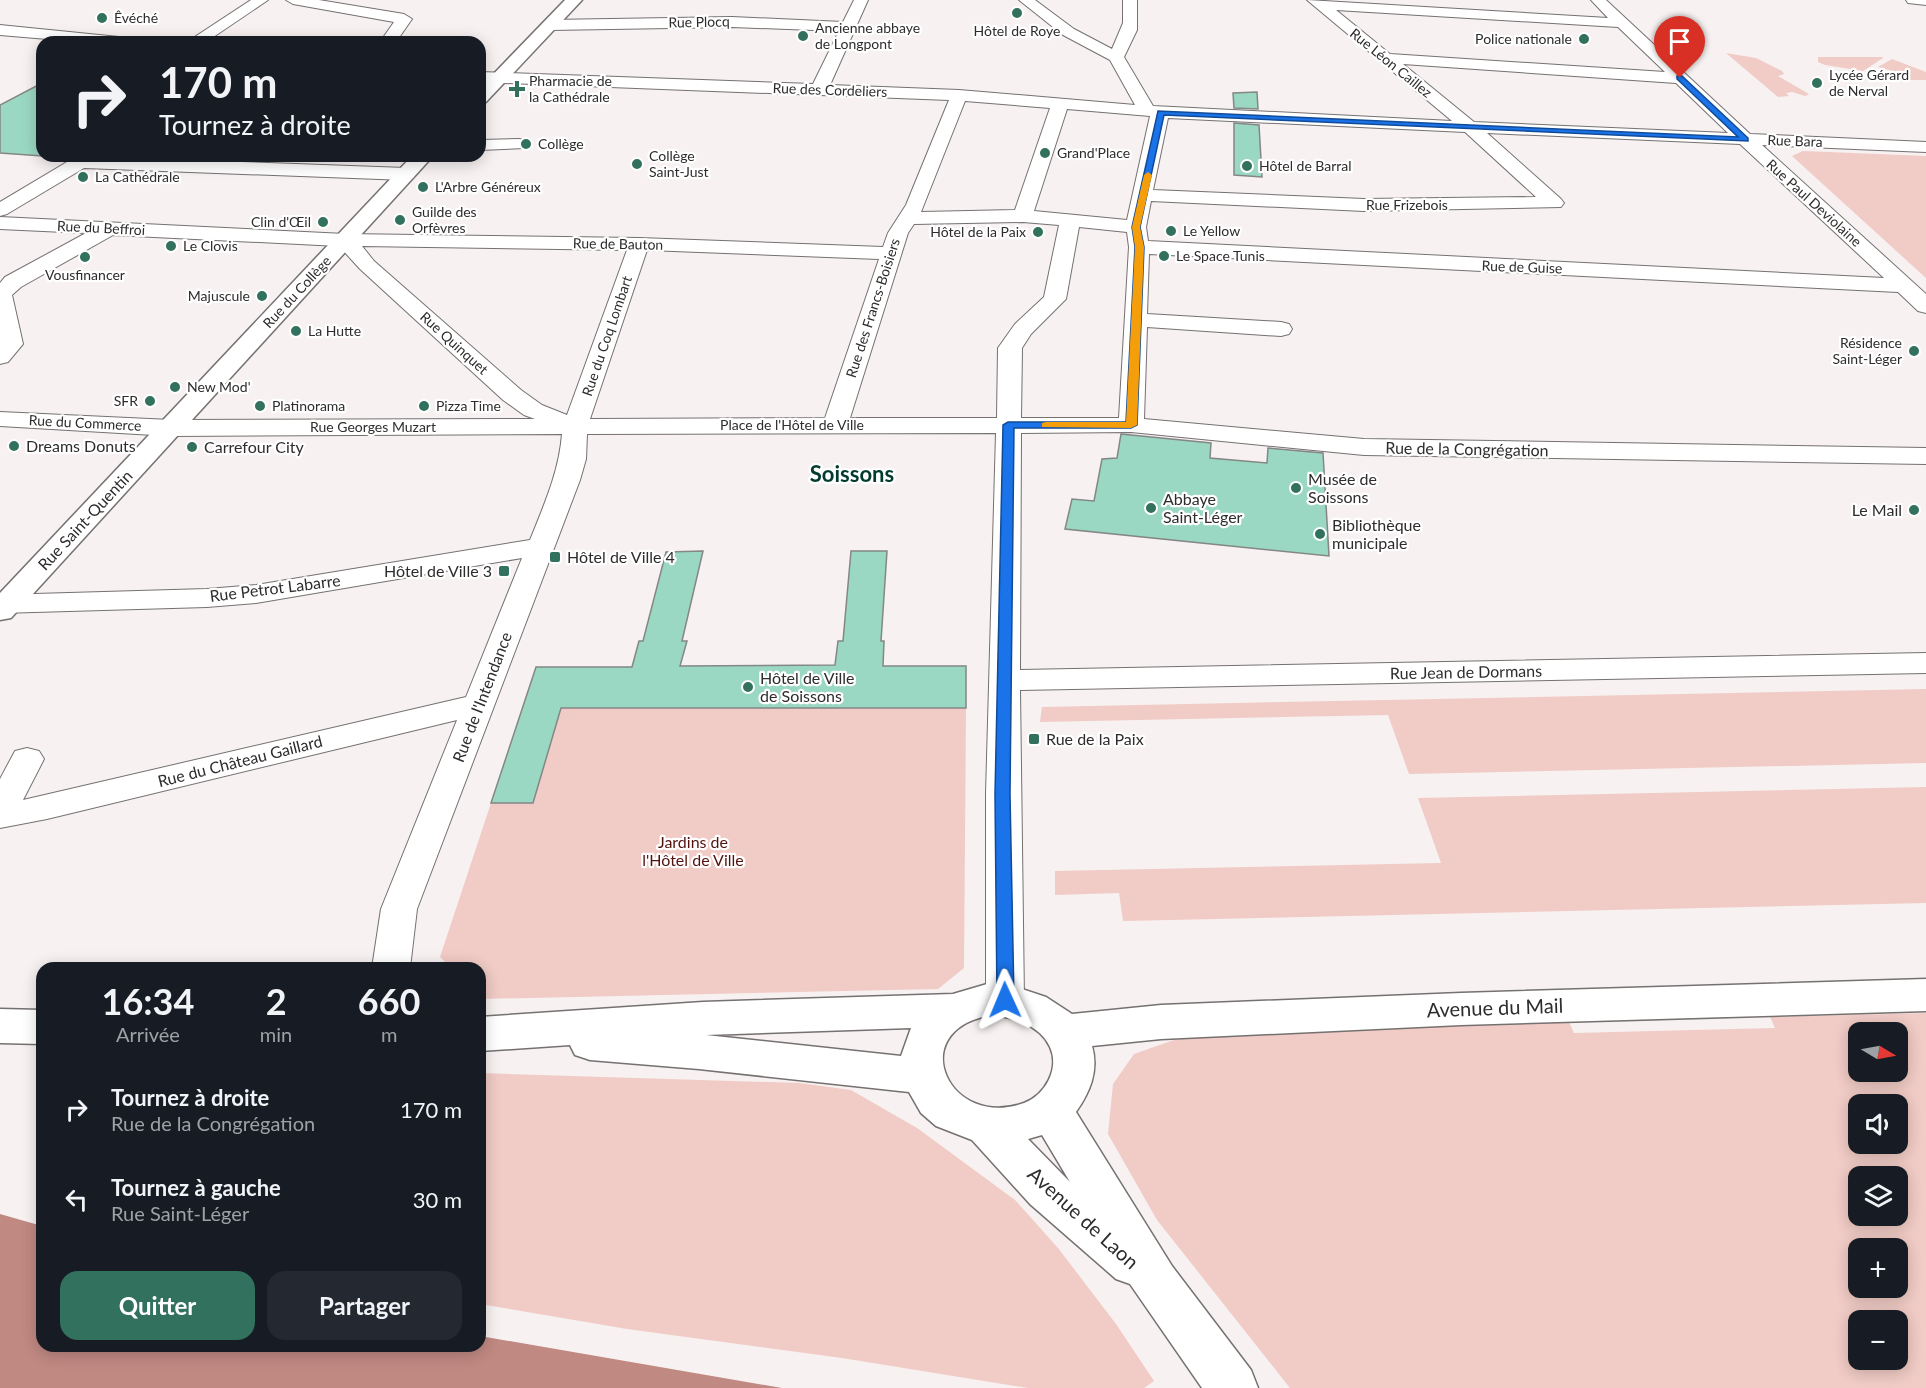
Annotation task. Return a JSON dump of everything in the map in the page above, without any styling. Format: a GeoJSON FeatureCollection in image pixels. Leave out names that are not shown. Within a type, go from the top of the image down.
{"type":"FeatureCollection","features":[{"type":"Feature","properties":{"kind":"main road"},"geometry":{"type":"LineString","coordinates":[[486,92],[574,0]]}},
{"type":"Feature","properties":{"kind":"main road","name":"Rue du Collège"},"geometry":{"type":"LineString","coordinates":[[171,428],[417,162]]}},
{"type":"Feature","properties":{"kind":"main road","name":"Rue Saint-Quentin"},"geometry":{"type":"LineString","coordinates":[[2,607],[171,428]]}},
{"type":"Feature","properties":{"kind":"main road","name":"Avenue du Mail"},"geometry":{"type":"LineString","coordinates":[[1064,1032],[1161,1022],[1369,1013],[1926,995]]}},
{"type":"Feature","properties":{"kind":"main road"},"geometry":{"type":"LineString","coordinates":[[486,1034],[703,1019],[954,1010],[979,1001],[1005,1000],[1039,1010],[1064,1032],[1075,1058],[1070,1086],[1051,1110],[1022,1124],[988,1126],[958,1118],[934,1099],[922,1076],[922,1050],[933,1028],[954,1010]]}},
{"type":"Feature","properties":{"kind":"main road"},"geometry":{"type":"LineString","coordinates":[[0,1026],[36,1027]]}},
{"type":"Feature","properties":{"kind":"main road"},"geometry":{"type":"LineString","coordinates":[[486,1034],[699,1052],[922,1076]]}},
{"type":"Feature","properties":{"kind":"main road","name":"Avenue de Laon"},"geometry":{"type":"LineString","coordinates":[[1051,1110],[1155,1282],[1233,1388]]}},
{"type":"Feature","properties":{"kind":"main road","name":"Avenue de Laon"},"geometry":{"type":"LineString","coordinates":[[988,1126],[1046,1190],[1155,1282]]}},
{"type":"Feature","properties":{"kind":"street"},"geometry":{"type":"LineString","coordinates":[[204,36],[261,0]]}},
{"type":"Feature","properties":{"kind":"street"},"geometry":{"type":"LineString","coordinates":[[293,0],[404,19],[392,36]]}},
{"type":"Feature","properties":{"kind":"street"},"geometry":{"type":"LineString","coordinates":[[819,90],[861,0]]}},
{"type":"Feature","properties":{"kind":"street"},"geometry":{"type":"LineString","coordinates":[[1026,0],[1051,21],[1087,44],[1116,57],[1154,112],[1138,237],[1131,425]]}},
{"type":"Feature","properties":{"kind":"street"},"geometry":{"type":"LineString","coordinates":[[1116,57],[1133,19],[1130,0]]}},
{"type":"Feature","properties":{"kind":"street","name":"Rue Paul Deviolaine"},"geometry":{"type":"LineString","coordinates":[[1598,0],[1926,306]]}},
{"type":"Feature","properties":{"kind":"street"},"geometry":{"type":"LineString","coordinates":[[1913,0],[1926,1]]}},
{"type":"Feature","properties":{"kind":"street"},"geometry":{"type":"LineString","coordinates":[[1317,3],[1623,23]]}},
{"type":"Feature","properties":{"kind":"street","name":"Rue Léon Caillez"},"geometry":{"type":"LineString","coordinates":[[1317,3],[1469,126]]}},
{"type":"Feature","properties":{"kind":"street","name":"Rue Plocq"},"geometry":{"type":"LineString","coordinates":[[550,25],[732,21],[848,27]]}},
{"type":"Feature","properties":{"kind":"street"},"geometry":{"type":"LineString","coordinates":[[0,30],[73,36]]}},
{"type":"Feature","properties":{"kind":"street"},"geometry":{"type":"LineString","coordinates":[[1385,58],[1680,78]]}},
{"type":"Feature","properties":{"kind":"street","name":"Rue des Cordeliers"},"geometry":{"type":"LineString","coordinates":[[486,77],[959,95],[1154,112]]}},
{"type":"Feature","properties":{"kind":"street","name":"Rue des Francs-Boisiers"},"geometry":{"type":"LineString","coordinates":[[835,425],[890,253],[898,233],[910,218],[959,95]]}},
{"type":"Feature","properties":{"kind":"street"},"geometry":{"type":"LineString","coordinates":[[1023,216],[1060,104]]}},
{"type":"Feature","properties":{"kind":"street","name":"Rue Bara"},"geometry":{"type":"LineString","coordinates":[[1154,112],[1926,147]]}},
{"type":"Feature","properties":{"kind":"street","name":"Rue Frizebois"},"geometry":{"type":"LineString","coordinates":[[1144,195],[1364,205],[1554,203],[1469,126]]}},
{"type":"Feature","properties":{"kind":"street"},"geometry":{"type":"LineString","coordinates":[[486,145],[519,144]]}},
{"type":"Feature","properties":{"kind":"street"},"geometry":{"type":"LineString","coordinates":[[0,210],[81,162]]}},
{"type":"Feature","properties":{"kind":"street"},"geometry":{"type":"LineString","coordinates":[[150,162],[406,174]]}},
{"type":"Feature","properties":{"kind":"street","name":"Rue de Guise"},"geometry":{"type":"LineString","coordinates":[[910,218],[1023,216],[1070,220],[1138,237],[1905,286]]}},
{"type":"Feature","properties":{"kind":"street"},"geometry":{"type":"LineString","coordinates":[[1005,1000],[1003,794],[1010,348],[1023,328],[1055,299],[1070,220]]}},
{"type":"Feature","properties":{"kind":"street","name":"Rue du Beffroi"},"geometry":{"type":"LineString","coordinates":[[0,223],[345,240]]}},
{"type":"Feature","properties":{"kind":"street"},"geometry":{"type":"LineString","coordinates":[[0,357],[12,344],[1,294],[13,282],[110,228]]}},
{"type":"Feature","properties":{"kind":"street","name":"Rue de Bauton"},"geometry":{"type":"LineString","coordinates":[[345,240],[639,244],[890,253]]}},
{"type":"Feature","properties":{"kind":"street","name":"Rue Quinquet"},"geometry":{"type":"LineString","coordinates":[[345,240],[367,265],[512,396],[532,410],[576,427]]}},
{"type":"Feature","properties":{"kind":"street","name":"Rue du Coq Lombart"},"geometry":{"type":"LineString","coordinates":[[576,427],[639,244]]}},
{"type":"Feature","properties":{"kind":"street"},"geometry":{"type":"LineString","coordinates":[[1136,321],[1281,329]]}},
{"type":"Feature","properties":{"kind":"street","name":"Rue du Commerce"},"geometry":{"type":"LineString","coordinates":[[0,418],[171,428]]}},
{"type":"Feature","properties":{"kind":"street","name":"Rue de la Congrégation"},"geometry":{"type":"LineString","coordinates":[[1008,425],[1131,425],[1364,447],[1926,456]]}},
{"type":"Feature","properties":{"kind":"street","name":"Place de l'Hôtel de Ville"},"geometry":{"type":"LineString","coordinates":[[576,427],[1008,425]]}},
{"type":"Feature","properties":{"kind":"street","name":"Rue Georges Muzart"},"geometry":{"type":"LineString","coordinates":[[171,428],[576,427]]}},
{"type":"Feature","properties":{"kind":"street","name":"Rue de l'Intendance"},"geometry":{"type":"LineString","coordinates":[[392,962],[399,909],[542,546],[573,459],[576,427]]}},
{"type":"Feature","properties":{"kind":"street","name":"Rue Petrot Labarre"},"geometry":{"type":"LineString","coordinates":[[2,607],[256,594],[542,546]]}},
{"type":"Feature","properties":{"kind":"street","name":"Rue Jean de Dormans"},"geometry":{"type":"LineString","coordinates":[[1006,680],[1926,663]]}},
{"type":"Feature","properties":{"kind":"street","name":"Rue du Château Gaillard"},"geometry":{"type":"LineString","coordinates":[[0,816],[47,807],[479,704]]}},
{"type":"Feature","properties":{"kind":"street"},"geometry":{"type":"LineString","coordinates":[[0,811],[27,759]]}},
{"type":"Feature","properties":{"kind":"green space"},"geometry":{"type":"Polygon","coordinates":[[[1726,53],[1756,58],[1782,71],[1784,74],[1778,76],[1809,94],[1805,96],[1792,92],[1786,93],[1789,96],[1778,97],[1726,53]]]}},
{"type":"Feature","properties":{"kind":"green space"},"geometry":{"type":"Polygon","coordinates":[[[1818,57],[1883,58],[1863,71],[1825,65],[1818,62],[1818,57]]]}},
{"type":"Feature","properties":{"kind":"green space"},"geometry":{"type":"Polygon","coordinates":[[[1892,59],[1926,72],[1926,80],[1909,80],[1905,77],[1907,75],[1878,67],[1892,59]]]}},
{"type":"Feature","properties":{"kind":"green space"},"geometry":{"type":"Polygon","coordinates":[[[1803,151],[1926,156],[1926,278],[1792,156],[1803,151]]]}},
{"type":"Feature","properties":{"kind":"green space"},"geometry":{"type":"Polygon","coordinates":[[[1926,689],[1926,763],[1409,774],[1388,715],[1040,722],[1042,707],[1926,689]]]}},
{"type":"Feature","properties":{"kind":"green space","name":"Jardins de l'Hôtel de Ville"},"geometry":{"type":"Polygon","coordinates":[[[561,708],[966,708],[964,968],[938,989],[486,999],[486,962],[445,962],[440,957],[491,803],[533,803],[561,708]]]}},
{"type":"Feature","properties":{"kind":"green space"},"geometry":{"type":"Polygon","coordinates":[[[1926,787],[1926,903],[1123,921],[1119,893],[1055,895],[1055,871],[1441,863],[1418,798],[1926,787]]]}},
{"type":"Feature","properties":{"kind":"green space"},"geometry":{"type":"Polygon","coordinates":[[[1926,1013],[1926,1388],[1290,1388],[1157,1220],[1108,1134],[1113,1084],[1134,1054],[1174,1040],[1220,1033],[1569,1022],[1574,1033],[1775,1028],[1770,1017],[1926,1013]]]}},
{"type":"Feature","properties":{"kind":"green space"},"geometry":{"type":"Polygon","coordinates":[[[486,1073],[799,1083],[851,1090],[917,1128],[1015,1200],[1058,1248],[1116,1324],[1154,1381],[1144,1388],[1028,1388],[842,1358],[627,1329],[486,1305],[486,1073]]]}},
{"type":"Feature","properties":{"kind":"shaded area"},"geometry":{"type":"Polygon","coordinates":[[[0,1214],[36,1224],[36,1352],[486,1352],[486,1337],[782,1388],[0,1388],[0,1214]]]}},
{"type":"Feature","properties":{"kind":"building"},"geometry":{"type":"Polygon","coordinates":[[[36,86],[36,156],[0,153],[0,105],[36,86]]]}},
{"type":"Feature","properties":{"kind":"building"},"geometry":{"type":"Polygon","coordinates":[[[1257,92],[1258,109],[1234,108],[1233,93],[1257,92]]]}},
{"type":"Feature","properties":{"kind":"building"},"geometry":{"type":"Polygon","coordinates":[[[1234,123],[1259,125],[1262,177],[1234,175],[1234,123]]]}},
{"type":"Feature","properties":{"kind":"building","name":"Abbaye Saint-Léger"},"geometry":{"type":"Polygon","coordinates":[[[1121,434],[1211,443],[1210,458],[1267,463],[1268,448],[1323,453],[1329,556],[1065,529],[1072,499],[1094,501],[1102,459],[1117,458],[1121,434]]]}},
{"type":"Feature","properties":{"kind":"building","name":"Hôtel de Ville de Soissons"},"geometry":{"type":"Polygon","coordinates":[[[703,551],[682,641],[687,641],[680,666],[835,665],[838,641],[843,641],[851,551],[887,551],[881,641],[884,641],[883,666],[966,666],[966,708],[561,708],[533,803],[491,803],[536,667],[632,667],[639,641],[643,641],[666,552],[703,551]]]}},
{"type":"Feature","properties":{"kind":"slow traffic"},"geometry":{"type":"LineString","coordinates":[[1046,425],[1131,425],[1139,247],[1136,227],[1148,175]]}},
{"type":"Feature","properties":{"kind":"place","name":"Hôtel de Roye"},"geometry":{"type":"Point","coordinates":[1017,13]}},
{"type":"Feature","properties":{"kind":"place","name":"Êvéché"},"geometry":{"type":"Point","coordinates":[102,18]}},
{"type":"Feature","properties":{"kind":"place","name":"Ancienne abbaye de Longpont"},"geometry":{"type":"Point","coordinates":[803,36]}},
{"type":"Feature","properties":{"kind":"place","name":"Police nationale"},"geometry":{"type":"Point","coordinates":[1584,39]}},
{"type":"Feature","properties":{"kind":"place","name":"Lycée Gérard de Nerval"},"geometry":{"type":"Point","coordinates":[1817,83]}},
{"type":"Feature","properties":{"kind":"place","name":"Pharmacie de la Cathédrale"},"geometry":{"type":"Point","coordinates":[517,89]}},
{"type":"Feature","properties":{"kind":"place","name":"Collège"},"geometry":{"type":"Point","coordinates":[526,144]}},
{"type":"Feature","properties":{"kind":"place","name":"Grand'Place"},"geometry":{"type":"Point","coordinates":[1045,153]}},
{"type":"Feature","properties":{"kind":"place","name":"Collège Saint-Just"},"geometry":{"type":"Point","coordinates":[637,164]}},
{"type":"Feature","properties":{"kind":"place","name":"Hôtel de Barral"},"geometry":{"type":"Point","coordinates":[1247,166]}},
{"type":"Feature","properties":{"kind":"place","name":"La Cathédrale"},"geometry":{"type":"Point","coordinates":[83,177]}},
{"type":"Feature","properties":{"kind":"place","name":"L'Arbre Généreux"},"geometry":{"type":"Point","coordinates":[423,187]}},
{"type":"Feature","properties":{"kind":"place","name":"Guilde des Orfèvres"},"geometry":{"type":"Point","coordinates":[400,220]}},
{"type":"Feature","properties":{"kind":"place","name":"Clin d'Œil"},"geometry":{"type":"Point","coordinates":[323,222]}},
{"type":"Feature","properties":{"kind":"place","name":"Le Yellow"},"geometry":{"type":"Point","coordinates":[1171,231]}},
{"type":"Feature","properties":{"kind":"place","name":"Hôtel de la Paix"},"geometry":{"type":"Point","coordinates":[1038,232]}},
{"type":"Feature","properties":{"kind":"place","name":"Le Clovis"},"geometry":{"type":"Point","coordinates":[171,246]}},
{"type":"Feature","properties":{"kind":"place","name":"Le Space Tunis"},"geometry":{"type":"Point","coordinates":[1164,256]}},
{"type":"Feature","properties":{"kind":"place","name":"Vousfinancer"},"geometry":{"type":"Point","coordinates":[85,257]}},
{"type":"Feature","properties":{"kind":"place","name":"Majuscule"},"geometry":{"type":"Point","coordinates":[262,296]}},
{"type":"Feature","properties":{"kind":"place","name":"La Hutte"},"geometry":{"type":"Point","coordinates":[296,331]}},
{"type":"Feature","properties":{"kind":"place","name":"Résidence Saint-Léger"},"geometry":{"type":"Point","coordinates":[1914,351]}},
{"type":"Feature","properties":{"kind":"place","name":"New Mod'"},"geometry":{"type":"Point","coordinates":[175,387]}},
{"type":"Feature","properties":{"kind":"place","name":"SFR"},"geometry":{"type":"Point","coordinates":[150,401]}},
{"type":"Feature","properties":{"kind":"place","name":"Platinorama"},"geometry":{"type":"Point","coordinates":[260,406]}},
{"type":"Feature","properties":{"kind":"place","name":"Pizza Time"},"geometry":{"type":"Point","coordinates":[424,406]}},
{"type":"Feature","properties":{"kind":"place","name":"Dreams Donuts"},"geometry":{"type":"Point","coordinates":[14,446]}},
{"type":"Feature","properties":{"kind":"place","name":"Carrefour City"},"geometry":{"type":"Point","coordinates":[192,447]}},
{"type":"Feature","properties":{"kind":"place","name":"Musée de Soissons"},"geometry":{"type":"Point","coordinates":[1296,488]}},
{"type":"Feature","properties":{"kind":"place","name":"Abbaye Saint-Léger"},"geometry":{"type":"Point","coordinates":[1151,508]}},
{"type":"Feature","properties":{"kind":"place","name":"Le Mail"},"geometry":{"type":"Point","coordinates":[1914,510]}},
{"type":"Feature","properties":{"kind":"place","name":"Bibliothèque municipale"},"geometry":{"type":"Point","coordinates":[1320,534]}},
{"type":"Feature","properties":{"kind":"place","name":"Hôtel de Ville 4"},"geometry":{"type":"Point","coordinates":[555,557]}},
{"type":"Feature","properties":{"kind":"place","name":"Hôtel de Ville 3"},"geometry":{"type":"Point","coordinates":[504,571]}},
{"type":"Feature","properties":{"kind":"place","name":"Hôtel de Ville de Soissons"},"geometry":{"type":"Point","coordinates":[748,687]}},
{"type":"Feature","properties":{"kind":"place","name":"Rue de la Paix"},"geometry":{"type":"Point","coordinates":[1034,739]}},
{"type":"Feature","properties":{"kind":"district","name":"Soissons"},"geometry":{"type":"Point","coordinates":[852,474]}},
{"type":"Feature","properties":{"kind":"route"},"geometry":{"type":"LineString","coordinates":[[1005,1000],[1003,794],[1008,425],[1131,425],[1139,247],[1136,227],[1160,112],[1745,139],[1680,78]]}}]}
